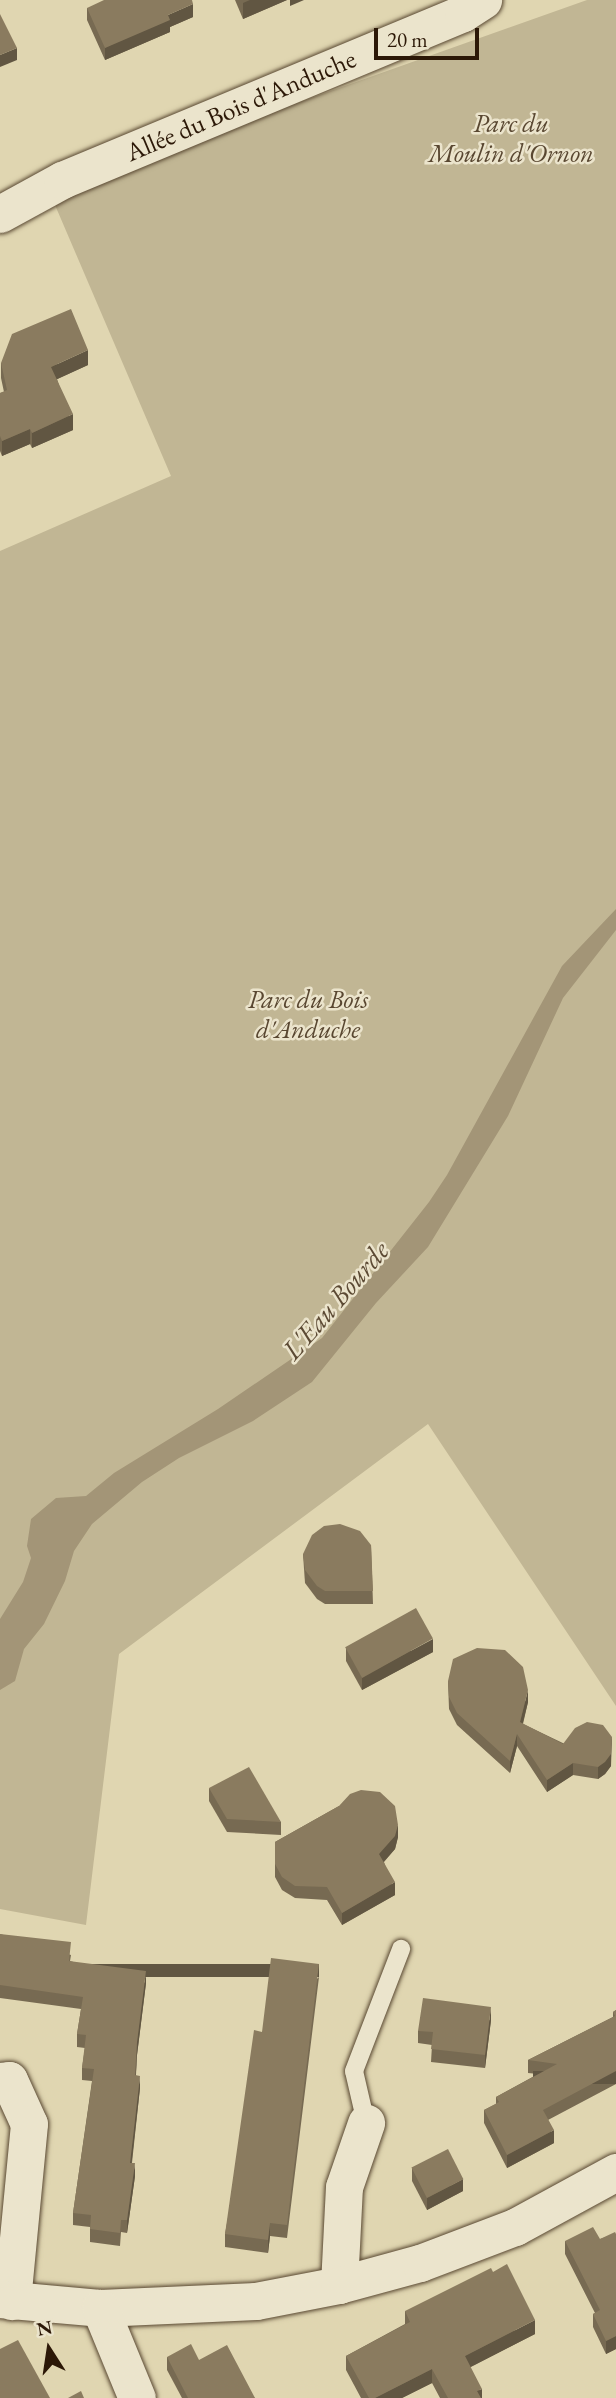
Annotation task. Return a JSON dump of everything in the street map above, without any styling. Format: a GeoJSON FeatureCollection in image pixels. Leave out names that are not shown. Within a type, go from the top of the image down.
{"type":"FeatureCollection","features":[{"type":"Feature","properties":{"kind":"street","name":"Allée du Bois d'Anduche"},"geometry":{"type":"LineString","coordinates":[[0,214],[62,180],[463,13],[483,0]]}},
{"type":"Feature","properties":{"kind":"street"},"geometry":{"type":"LineString","coordinates":[[0,2081],[9,2080],[29,2124],[6,2300],[100,2308],[256,2301],[339,2285],[420,2263],[515,2227],[616,2172]]}},
{"type":"Feature","properties":{"kind":"street"},"geometry":{"type":"LineString","coordinates":[[339,2285],[344,2187],[366,2123]]}},
{"type":"Feature","properties":{"kind":"street"},"geometry":{"type":"LineString","coordinates":[[100,2308],[137,2398]]}},
{"type":"Feature","properties":{"kind":"lane"},"geometry":{"type":"LineString","coordinates":[[366,2123],[354,2071],[401,1948]]}},
{"type":"Feature","properties":{"kind":"green space","name":"Parc du Bois d'Anduche"},"geometry":{"type":"Polygon","coordinates":[[[587,0],[616,0],[616,1706],[428,1424],[119,1654],[86,1925],[0,1909],[0,551],[171,476],[49,191],[587,0]]]}},
{"type":"Feature","properties":{"kind":"shaded area"},"geometry":{"type":"Polygon","coordinates":[[[616,909],[616,930],[563,998],[508,1116],[428,1247],[376,1303],[312,1382],[253,1421],[179,1458],[142,1482],[92,1524],[74,1551],[65,1581],[44,1624],[24,1649],[15,1681],[0,1690],[0,1619],[23,1582],[31,1558],[27,1546],[31,1519],[56,1498],[86,1496],[114,1473],[218,1409],[322,1338],[429,1202],[447,1175],[562,966],[616,909]]]}},
{"type":"Feature","properties":{"kind":"building"},"geometry":{"type":"Polygon","coordinates":[[[104,0],[192,0],[193,4],[168,15],[170,20],[105,48],[87,8],[104,0]]]}},
{"type":"Feature","properties":{"kind":"building"},"geometry":{"type":"Polygon","coordinates":[[[0,14],[17,48],[0,55],[0,14]]]}},
{"type":"Feature","properties":{"kind":"building"},"geometry":{"type":"Polygon","coordinates":[[[71,309],[88,350],[51,367],[73,414],[32,433],[30,429],[2,441],[0,393],[7,390],[1,363],[12,334],[71,309]]]}},
{"type":"Feature","properties":{"kind":"building"},"geometry":{"type":"Polygon","coordinates":[[[340,1524],[360,1531],[371,1545],[373,1591],[325,1591],[317,1586],[305,1570],[303,1554],[312,1535],[324,1526],[340,1524]]]}},
{"type":"Feature","properties":{"kind":"building"},"geometry":{"type":"Polygon","coordinates":[[[416,1608],[433,1639],[362,1678],[345,1647],[416,1608]]]}},
{"type":"Feature","properties":{"kind":"building"},"geometry":{"type":"Polygon","coordinates":[[[477,1648],[505,1650],[523,1667],[528,1690],[520,1722],[563,1744],[575,1728],[587,1722],[603,1725],[612,1737],[611,1754],[605,1762],[598,1767],[573,1763],[547,1780],[517,1734],[510,1761],[457,1713],[449,1697],[448,1681],[453,1659],[477,1648]]]}},
{"type":"Feature","properties":{"kind":"building"},"geometry":{"type":"Polygon","coordinates":[[[249,1767],[281,1822],[227,1819],[209,1788],[249,1767]]]}},
{"type":"Feature","properties":{"kind":"building"},"geometry":{"type":"Polygon","coordinates":[[[361,1790],[380,1792],[395,1806],[398,1825],[395,1836],[379,1854],[395,1882],[342,1913],[327,1887],[295,1886],[282,1877],[275,1864],[275,1842],[339,1806],[350,1794],[361,1790]]]}},
{"type":"Feature","properties":{"kind":"building"},"geometry":{"type":"Polygon","coordinates":[[[0,1934],[71,1942],[69,1961],[146,1971],[135,2075],[140,2076],[130,2163],[135,2163],[127,2220],[121,2220],[120,2233],[90,2229],[91,2215],[73,2213],[94,2069],[82,2068],[86,2035],[77,2034],[83,1997],[0,1985],[0,1934]]]}},
{"type":"Feature","properties":{"kind":"building"},"geometry":{"type":"Polygon","coordinates":[[[271,1958],[319,1964],[287,2225],[270,2223],[268,2240],[225,2234],[254,2030],[262,2032],[271,1958]]]}},
{"type":"Feature","properties":{"kind":"building"},"geometry":{"type":"Polygon","coordinates":[[[423,1998],[491,2007],[485,2055],[431,2049],[433,2032],[418,2031],[423,1998]]]}},
{"type":"Feature","properties":{"kind":"building"},"geometry":{"type":"Polygon","coordinates":[[[616,2010],[616,2071],[543,2110],[554,2130],[507,2155],[484,2110],[499,2102],[496,2097],[557,2064],[528,2060],[615,2016],[613,2012],[616,2010]]]}},
{"type":"Feature","properties":{"kind":"building"},"geometry":{"type":"Polygon","coordinates":[[[448,2149],[463,2179],[427,2198],[411,2168],[448,2149]]]}},
{"type":"Feature","properties":{"kind":"building"},"geometry":{"type":"Polygon","coordinates":[[[593,2227],[600,2239],[615,2232],[616,2234],[616,2336],[606,2341],[593,2314],[600,2310],[565,2241],[593,2227]]]}},
{"type":"Feature","properties":{"kind":"building"},"geometry":{"type":"Polygon","coordinates":[[[507,2264],[535,2320],[465,2356],[482,2389],[477,2391],[481,2398],[448,2398],[432,2369],[375,2398],[369,2398],[346,2356],[410,2322],[405,2311],[491,2268],[493,2272],[507,2264]]]}},
{"type":"Feature","properties":{"kind":"building"},"geometry":{"type":"Polygon","coordinates":[[[18,2340],[50,2398],[0,2398],[0,2349],[18,2340]]]}},
{"type":"Feature","properties":{"kind":"building"},"geometry":{"type":"Polygon","coordinates":[[[191,2344],[199,2360],[227,2345],[255,2398],[188,2398],[167,2357],[191,2344]]]}},
{"type":"Feature","properties":{"kind":"building"},"geometry":{"type":"Polygon","coordinates":[[[81,2391],[84,2398],[68,2398],[81,2391]]]}},
{"type":"Feature","properties":{"kind":"park label","name":"Parc du Moulin d'Ornon"},"geometry":{"type":"Point","coordinates":[511,139]}},
{"type":"Feature","properties":{"kind":"water label","name":"L'Eau Bourde"},"geometry":{"type":"Point","coordinates":[335,1300]}}]}
